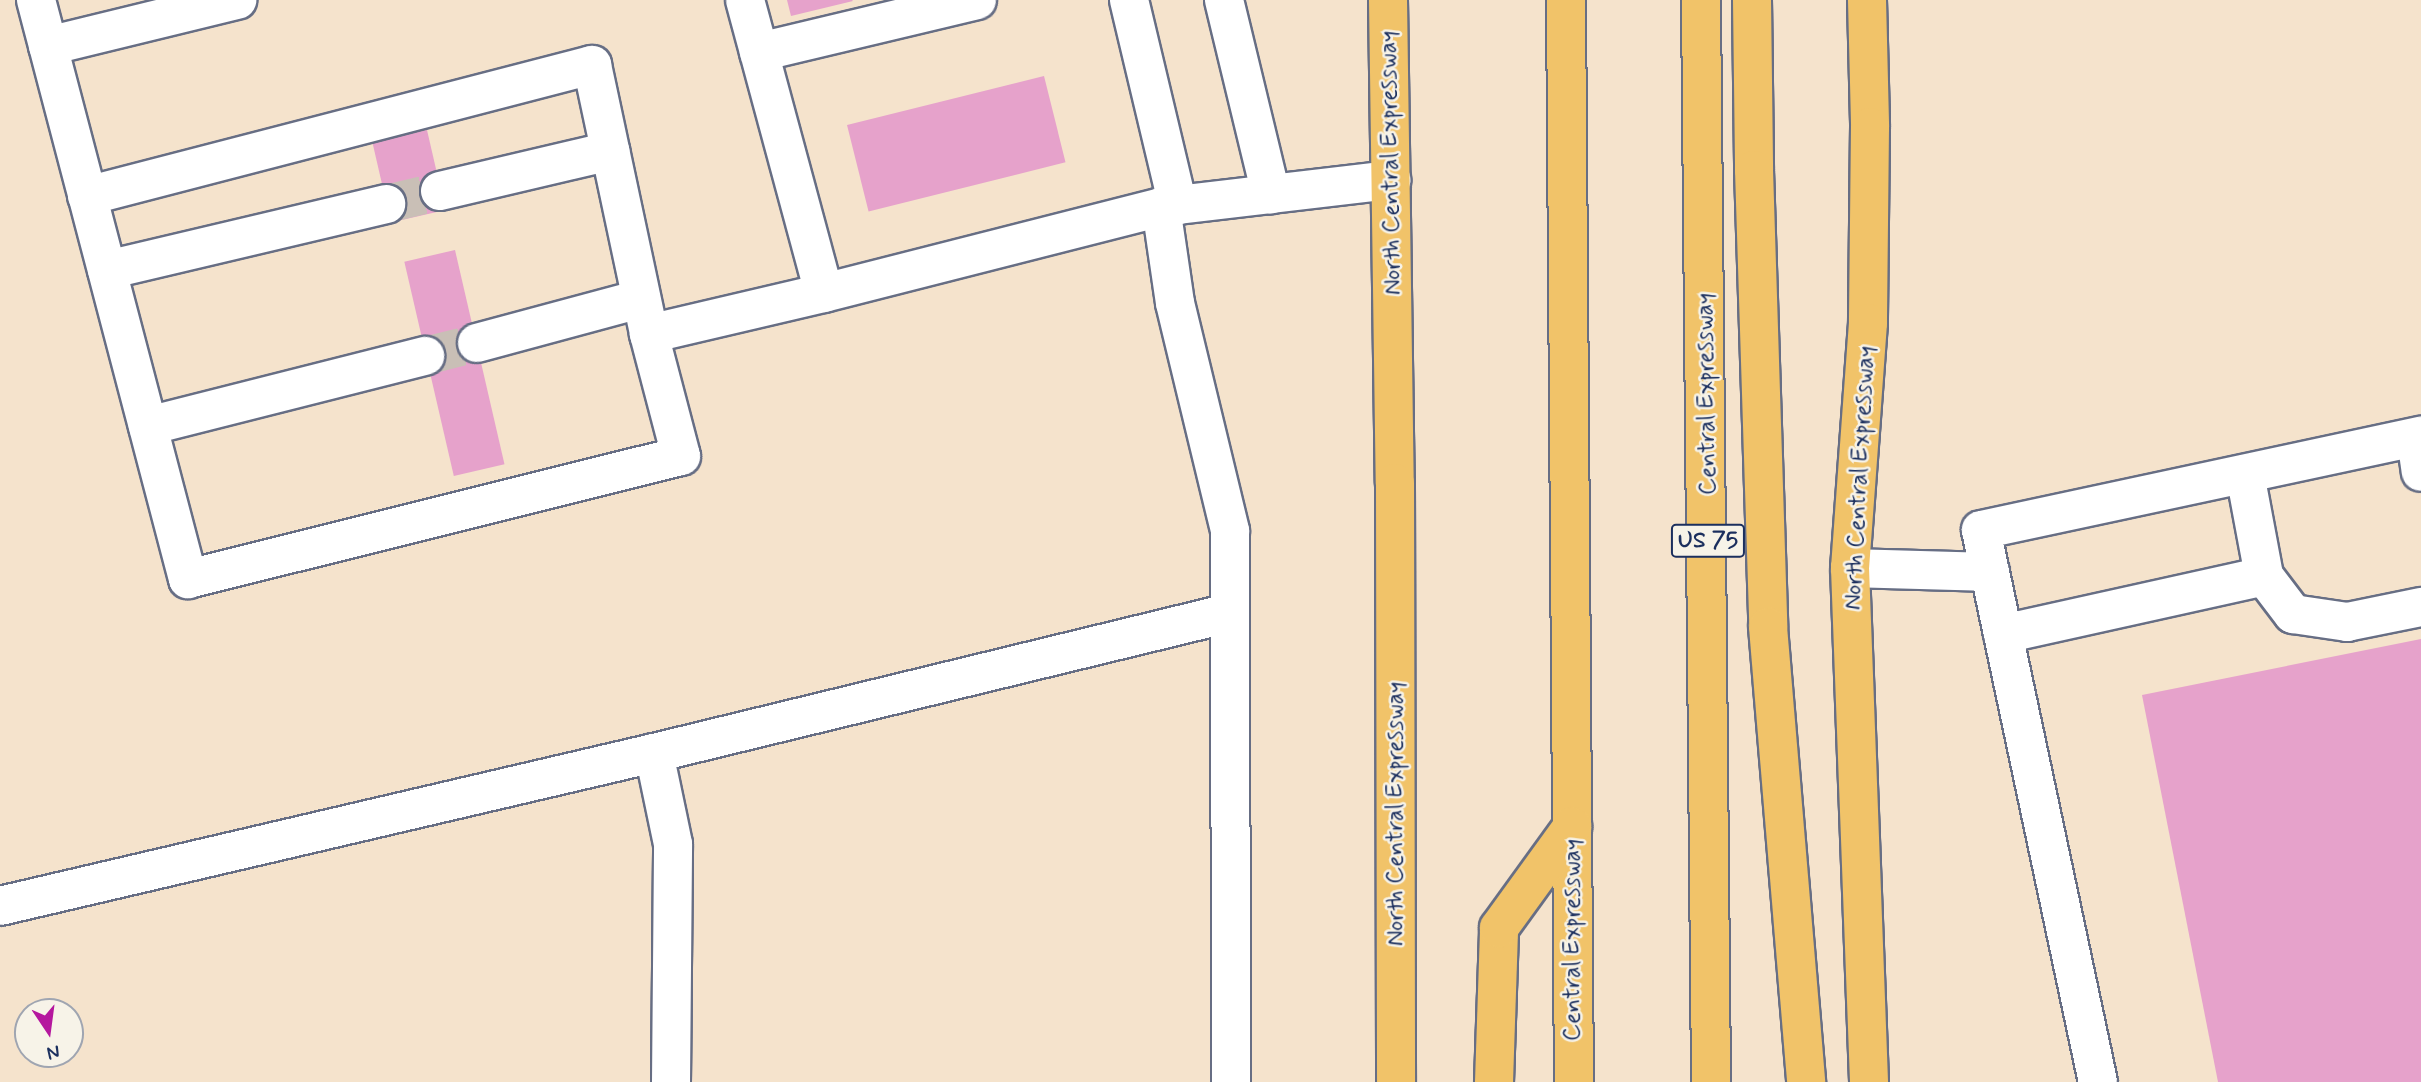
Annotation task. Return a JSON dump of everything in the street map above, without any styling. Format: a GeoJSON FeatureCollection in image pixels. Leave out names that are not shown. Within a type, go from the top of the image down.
{"type":"FeatureCollection","features":[{"type":"Feature","properties":{"kind":"main road","name":"North Central Expressway"},"geometry":{"type":"LineString","coordinates":[[1388,0],[1396,1082]]}},
{"type":"Feature","properties":{"kind":"main road","name":"Central Expressway"},"geometry":{"type":"LineString","coordinates":[[1566,0],[1574,1082]]}},
{"type":"Feature","properties":{"kind":"main road","name":"Central Expressway"},"geometry":{"type":"LineString","coordinates":[[1702,0],[1711,1082]]}},
{"type":"Feature","properties":{"kind":"main road"},"geometry":{"type":"LineString","coordinates":[[1752,0],[1754,170],[1768,627],[1806,1082]]}},
{"type":"Feature","properties":{"kind":"main road"},"geometry":{"type":"LineString","coordinates":[[1844,0],[1870,127]]}},
{"type":"Feature","properties":{"kind":"main road","name":"North Central Expressway"},"geometry":{"type":"LineString","coordinates":[[1867,0],[1870,127],[1868,323],[1850,568],[1869,1082]]}},
{"type":"Feature","properties":{"kind":"main road"},"geometry":{"type":"LineString","coordinates":[[1494,1082],[1499,928],[1572,828]]}},
{"type":"Feature","properties":{"kind":"lane"},"geometry":{"type":"LineString","coordinates":[[36,0],[87,196],[188,579],[681,456],[645,316],[592,65],[87,196]]}},
{"type":"Feature","properties":{"kind":"lane"},"geometry":{"type":"LineString","coordinates":[[48,46],[237,0]]}},
{"type":"Feature","properties":{"kind":"lane"},"geometry":{"type":"LineString","coordinates":[[745,0],[824,293]]}},
{"type":"Feature","properties":{"kind":"lane"},"geometry":{"type":"LineString","coordinates":[[759,52],[976,0]]}},
{"type":"Feature","properties":{"kind":"lane"},"geometry":{"type":"LineString","coordinates":[[1129,0],[1170,206],[1175,303],[1230,531],[1231,1082]]}},
{"type":"Feature","properties":{"kind":"lane"},"geometry":{"type":"LineString","coordinates":[[1224,0],[1271,194]]}},
{"type":"Feature","properties":{"kind":"lane"},"geometry":{"type":"LineString","coordinates":[[440,191],[610,151]]}},
{"type":"Feature","properties":{"kind":"lane"},"geometry":{"type":"LineString","coordinates":[[477,343],[645,316],[824,293],[1170,206],[1391,180]]}},
{"type":"Feature","properties":{"kind":"lane"},"geometry":{"type":"LineString","coordinates":[[107,270],[386,204]]}},
{"type":"Feature","properties":{"kind":"lane"},"geometry":{"type":"LineString","coordinates":[[148,426],[425,356]]}},
{"type":"Feature","properties":{"kind":"lane"},"geometry":{"type":"LineString","coordinates":[[2098,1082],[1981,530],[2245,474],[2419,449]]}},
{"type":"Feature","properties":{"kind":"lane"},"geometry":{"type":"LineString","coordinates":[[2245,474],[2264,576],[2293,614],[2347,622],[2421,607]]}},
{"type":"Feature","properties":{"kind":"lane"},"geometry":{"type":"LineString","coordinates":[[1850,568],[1990,572]]}},
{"type":"Feature","properties":{"kind":"lane"},"geometry":{"type":"LineString","coordinates":[[2003,634],[2264,576]]}},
{"type":"Feature","properties":{"kind":"lane"},"geometry":{"type":"LineString","coordinates":[[0,906],[654,753],[1229,613]]}},
{"type":"Feature","properties":{"kind":"lane"},"geometry":{"type":"LineString","coordinates":[[654,753],[673,844],[670,1082]]}},
{"type":"Feature","properties":{"kind":"building"},"geometry":{"type":"Polygon","coordinates":[[[787,0],[852,0],[853,1],[791,16],[787,0]]]}},
{"type":"Feature","properties":{"kind":"building"},"geometry":{"type":"Polygon","coordinates":[[[1044,76],[1066,162],[869,211],[847,125],[1044,76]]]}},
{"type":"Feature","properties":{"kind":"building"},"geometry":{"type":"Polygon","coordinates":[[[427,130],[445,210],[391,222],[372,143],[427,130]]]}},
{"type":"Feature","properties":{"kind":"building"},"geometry":{"type":"Polygon","coordinates":[[[455,250],[504,464],[454,476],[404,262],[455,250]]]}},
{"type":"Feature","properties":{"kind":"building"},"geometry":{"type":"Polygon","coordinates":[[[2421,639],[2421,1082],[2218,1082],[2142,695],[2421,639]]]}},
{"type":"Feature","properties":{"kind":"tunnel"},"geometry":{"type":"LineString","coordinates":[[386,204],[440,191]]}},
{"type":"Feature","properties":{"kind":"tunnel"},"geometry":{"type":"LineString","coordinates":[[425,356],[477,343]]}}]}
